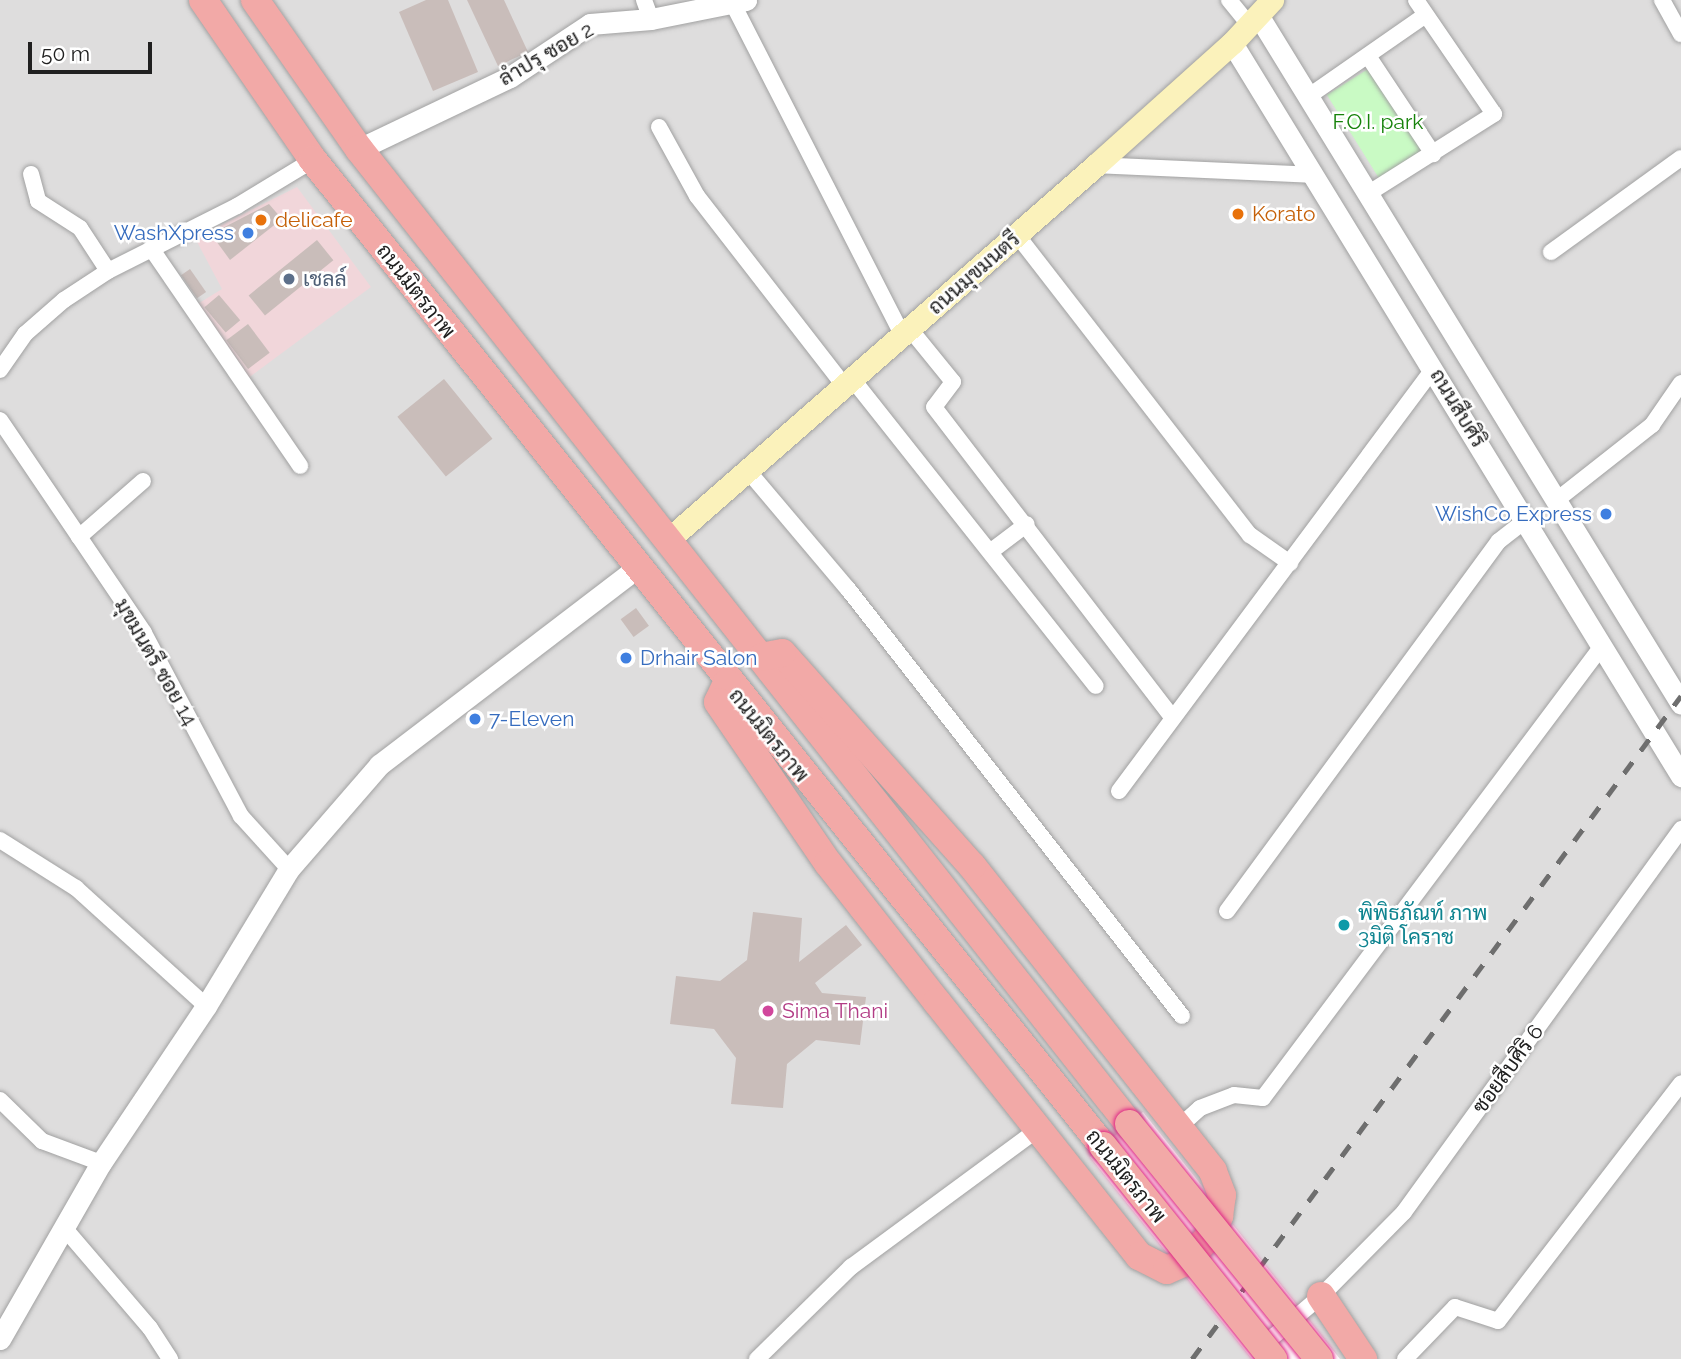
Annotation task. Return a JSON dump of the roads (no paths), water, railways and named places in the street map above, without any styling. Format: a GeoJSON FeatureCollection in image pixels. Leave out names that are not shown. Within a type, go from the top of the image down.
{"type":"FeatureCollection","features":[{"type":"Feature","properties":{"kind":"highway","name":"ถนนมิตรภาพ"},"geometry":{"type":"LineString","coordinates":[[203,0],[313,160],[727,683],[1273,1359]]}},
{"type":"Feature","properties":{"kind":"highway","name":"ถนนมิตรภาพ"},"geometry":{"type":"LineString","coordinates":[[255,0],[359,149],[1129,1124],[1319,1359]]}},
{"type":"Feature","properties":{"kind":"highway"},"geometry":{"type":"LineString","coordinates":[[727,683],[718,702],[828,863],[1139,1256],[1167,1270],[1183,1263],[1208,1238],[1219,1216],[1222,1195],[1213,1171],[972,866],[782,653],[762,657]]}},
{"type":"Feature","properties":{"kind":"highway"},"geometry":{"type":"LineString","coordinates":[[1321,1296],[1361,1357]]}},
{"type":"Feature","properties":{"kind":"highway"},"geometry":{"type":"LineString","coordinates":[[1311,1359],[1332,1350],[1361,1357]]}},
{"type":"Feature","properties":{"kind":"main road","name":"ถนนมุขมนตรี"},"geometry":{"type":"LineString","coordinates":[[669,539],[850,385],[906,332],[1232,43],[1260,13]]}},
{"type":"Feature","properties":{"kind":"street"},"geometry":{"type":"LineString","coordinates":[[1229,0],[1260,13]]}},
{"type":"Feature","properties":{"kind":"street"},"geometry":{"type":"LineString","coordinates":[[1369,193],[1494,114],[1424,16],[1416,0]]}},
{"type":"Feature","properties":{"kind":"street"},"geometry":{"type":"LineString","coordinates":[[1662,0],[1681,34]]}},
{"type":"Feature","properties":{"kind":"street"},"geometry":{"type":"LineString","coordinates":[[740,2],[906,332],[953,382],[934,407],[1027,524],[1173,718]]}},
{"type":"Feature","properties":{"kind":"street","name":"ลำปรุ ซอย 2"},"geometry":{"type":"LineString","coordinates":[[359,149],[510,77],[590,24],[648,9],[740,2]]}},
{"type":"Feature","properties":{"kind":"street","name":"ถนนสืบศิริ"},"geometry":{"type":"LineString","coordinates":[[1260,13],[1681,704]]}},
{"type":"Feature","properties":{"kind":"street"},"geometry":{"type":"LineString","coordinates":[[1309,96],[1424,16]]}},
{"type":"Feature","properties":{"kind":"street","name":"ถนนสืบศิริ"},"geometry":{"type":"LineString","coordinates":[[1232,43],[1434,368],[1681,776]]}},
{"type":"Feature","properties":{"kind":"street"},"geometry":{"type":"LineString","coordinates":[[1368,56],[1433,154]]}},
{"type":"Feature","properties":{"kind":"street"},"geometry":{"type":"LineString","coordinates":[[659,127],[697,196],[990,552],[1096,686]]}},
{"type":"Feature","properties":{"kind":"street"},"geometry":{"type":"LineString","coordinates":[[1551,252],[1681,158]]}},
{"type":"Feature","properties":{"kind":"street"},"geometry":{"type":"LineString","coordinates":[[0,370],[25,334],[64,300],[108,271],[237,206],[313,160]]}},
{"type":"Feature","properties":{"kind":"street"},"geometry":{"type":"LineString","coordinates":[[1096,165],[1314,176]]}},
{"type":"Feature","properties":{"kind":"street"},"geometry":{"type":"LineString","coordinates":[[31,174],[38,201],[80,228],[108,271]]}},
{"type":"Feature","properties":{"kind":"street"},"geometry":{"type":"LineString","coordinates":[[1017,235],[1250,535],[1290,563]]}},
{"type":"Feature","properties":{"kind":"street"},"geometry":{"type":"LineString","coordinates":[[151,248],[300,466]]}},
{"type":"Feature","properties":{"kind":"street"},"geometry":{"type":"LineString","coordinates":[[1119,791],[1434,368]]}},
{"type":"Feature","properties":{"kind":"street"},"geometry":{"type":"LineString","coordinates":[[1227,911],[1499,541],[1653,425],[1681,383]]}},
{"type":"Feature","properties":{"kind":"street","name":"มุขมนตรี ซอย 14"},"geometry":{"type":"LineString","coordinates":[[0,419],[144,633],[241,816],[289,869]]}},
{"type":"Feature","properties":{"kind":"street"},"geometry":{"type":"LineString","coordinates":[[750,472],[848,589],[1182,1016]]}},
{"type":"Feature","properties":{"kind":"street"},"geometry":{"type":"LineString","coordinates":[[79,537],[143,481]]}},
{"type":"Feature","properties":{"kind":"street"},"geometry":{"type":"LineString","coordinates":[[990,552],[1027,524]]}},
{"type":"Feature","properties":{"kind":"street"},"geometry":{"type":"LineString","coordinates":[[1,1334],[66,1230],[101,1163],[206,1006],[289,869],[379,765],[637,568]]}},
{"type":"Feature","properties":{"kind":"street"},"geometry":{"type":"LineString","coordinates":[[1179,1126],[1200,1108],[1234,1095],[1263,1098],[1602,646]]}},
{"type":"Feature","properties":{"kind":"street","name":"ซอยสืบศิริ 6"},"geometry":{"type":"LineString","coordinates":[[1261,1359],[1268,1341],[1321,1296],[1404,1212],[1681,829]]}},
{"type":"Feature","properties":{"kind":"street"},"geometry":{"type":"LineString","coordinates":[[0,840],[76,888],[206,1006]]}},
{"type":"Feature","properties":{"kind":"street"},"geometry":{"type":"LineString","coordinates":[[1405,1359],[1455,1307],[1498,1321],[1681,1083]]}},
{"type":"Feature","properties":{"kind":"street"},"geometry":{"type":"LineString","coordinates":[[0,1100],[42,1140],[101,1163]]}},
{"type":"Feature","properties":{"kind":"street"},"geometry":{"type":"LineString","coordinates":[[757,1359],[851,1267],[1038,1129]]}},
{"type":"Feature","properties":{"kind":"street"},"geometry":{"type":"LineString","coordinates":[[66,1230],[150,1328],[170,1359]]}},
{"type":"Feature","properties":{"kind":"railway"},"geometry":{"type":"LineString","coordinates":[[1192,1359],[1681,696]]}},
{"type":"Feature","properties":{"kind":"place","name":"Korato"},"geometry":{"type":"Point","coordinates":[1238,214]}},
{"type":"Feature","properties":{"kind":"place","name":"delicafe"},"geometry":{"type":"Point","coordinates":[261,220]}},
{"type":"Feature","properties":{"kind":"place","name":"WashXpress"},"geometry":{"type":"Point","coordinates":[248,233]}},
{"type":"Feature","properties":{"kind":"place","name":"เชลล์"},"geometry":{"type":"Point","coordinates":[289,279]}},
{"type":"Feature","properties":{"kind":"place","name":"WishCo Express"},"geometry":{"type":"Point","coordinates":[1606,514]}},
{"type":"Feature","properties":{"kind":"place","name":"Drhair Salon"},"geometry":{"type":"Point","coordinates":[626,658]}},
{"type":"Feature","properties":{"kind":"place","name":"7-Eleven"},"geometry":{"type":"Point","coordinates":[475,719]}},
{"type":"Feature","properties":{"kind":"place","name":"พิพิธภัณท์ ภาพ 3มิติ โคราช"},"geometry":{"type":"Point","coordinates":[1344,925]}},
{"type":"Feature","properties":{"kind":"place","name":"Sima Thani"},"geometry":{"type":"Point","coordinates":[768,1011]}},
{"type":"Feature","properties":{"kind":"park label","name":"F.O.I. park"},"geometry":{"type":"Point","coordinates":[1378,122]}}]}
